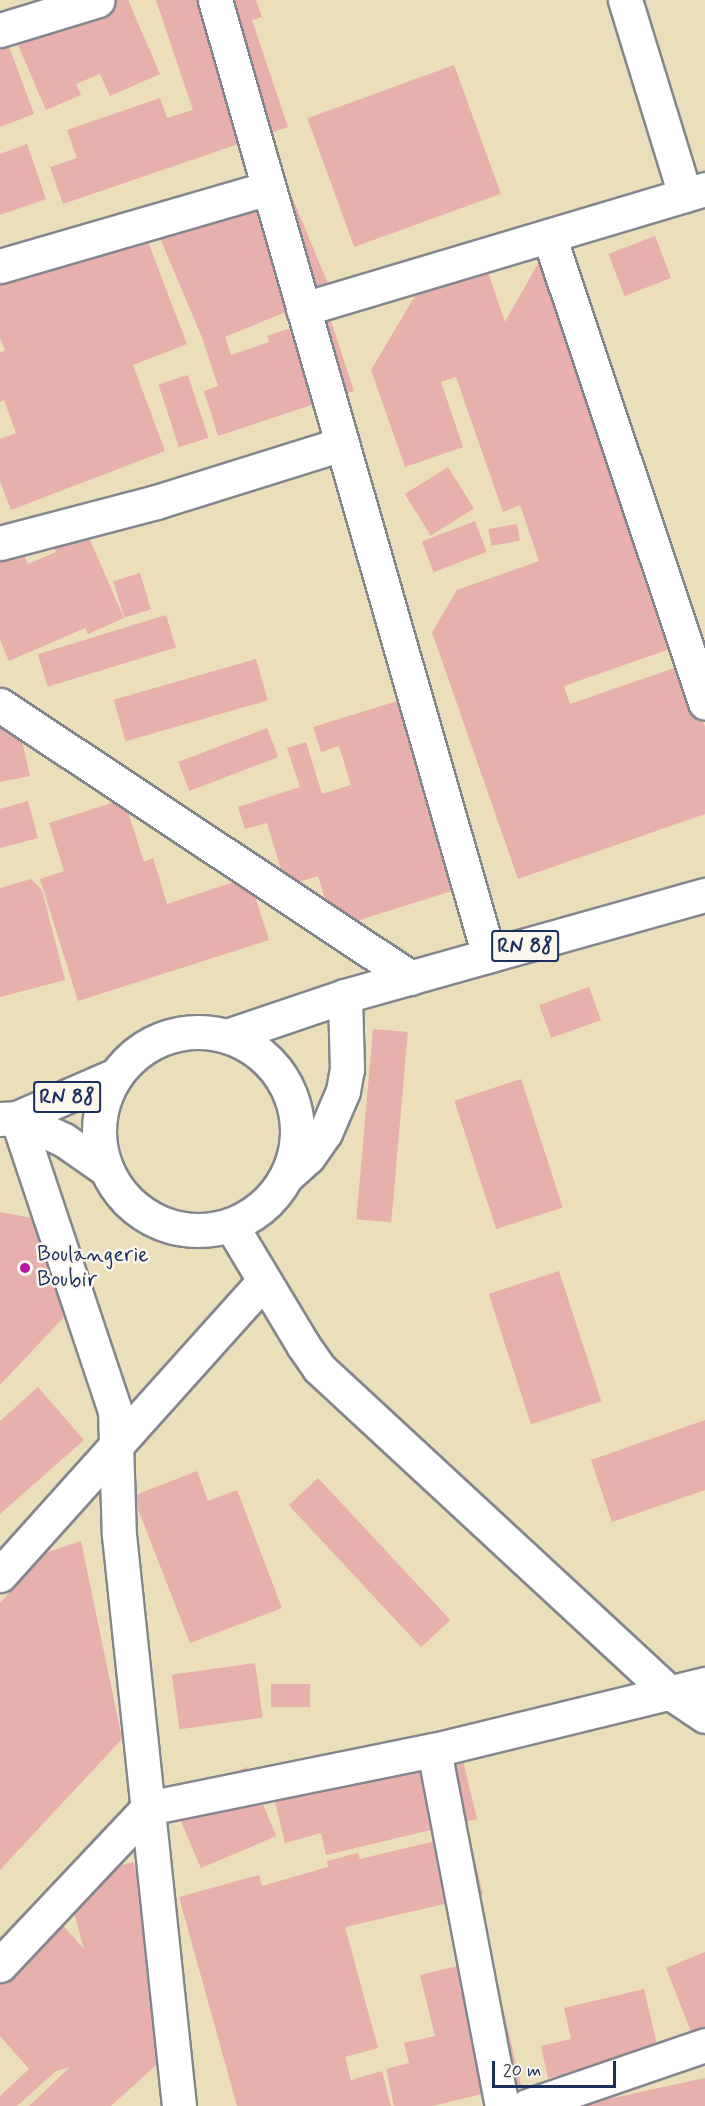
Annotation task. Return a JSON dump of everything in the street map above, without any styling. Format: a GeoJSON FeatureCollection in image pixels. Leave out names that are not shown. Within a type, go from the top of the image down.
{"type":"FeatureCollection","features":[{"type":"Feature","properties":{"kind":"street"},"geometry":{"type":"LineString","coordinates":[[0,30],[98,0]]}},
{"type":"Feature","properties":{"kind":"street"},"geometry":{"type":"LineString","coordinates":[[214,0],[489,956]]}},
{"type":"Feature","properties":{"kind":"street"},"geometry":{"type":"LineString","coordinates":[[303,309],[695,192],[625,0]]}},
{"type":"Feature","properties":{"kind":"street"},"geometry":{"type":"LineString","coordinates":[[0,266],[268,188]]}},
{"type":"Feature","properties":{"kind":"street"},"geometry":{"type":"LineString","coordinates":[[549,236],[702,685]]}},
{"type":"Feature","properties":{"kind":"street"},"geometry":{"type":"LineString","coordinates":[[0,543],[156,502],[342,444]]}},
{"type":"Feature","properties":{"kind":"street"},"geometry":{"type":"LineString","coordinates":[[0,705],[411,978]]}},
{"type":"Feature","properties":{"kind":"street","name":"RN 88"},"geometry":{"type":"LineString","coordinates":[[227,1036],[345,996],[705,895]]}},
{"type":"Feature","properties":{"kind":"street"},"geometry":{"type":"LineString","coordinates":[[286,1177],[294,1154],[297,1129],[294,1105],[284,1082],[262,1057],[250,1047],[227,1036],[202,1033],[170,1037],[154,1043],[134,1057],[116,1075],[105,1098],[99,1121],[100,1146],[107,1170],[124,1198],[136,1209],[157,1222],[181,1229],[206,1230],[231,1225],[252,1214],[271,1197],[286,1177],[308,1157],[325,1133],[343,1091],[347,1069],[345,996]]}},
{"type":"Feature","properties":{"kind":"street","name":"RN 88"},"geometry":{"type":"LineString","coordinates":[[8,1118],[116,1075]]}},
{"type":"Feature","properties":{"kind":"street"},"geometry":{"type":"LineString","coordinates":[[8,1118],[115,1410],[118,1444],[119,1535],[179,2106]]}},
{"type":"Feature","properties":{"kind":"street","name":"RN 88"},"geometry":{"type":"LineString","coordinates":[[8,1118],[64,1140],[107,1170]]}},
{"type":"Feature","properties":{"kind":"street"},"geometry":{"type":"LineString","coordinates":[[231,1225],[319,1368],[669,1692],[705,1716]]}},
{"type":"Feature","properties":{"kind":"street"},"geometry":{"type":"LineString","coordinates":[[0,1575],[264,1281]]}},
{"type":"Feature","properties":{"kind":"street"},"geometry":{"type":"LineString","coordinates":[[0,1965],[148,1808],[434,1750],[705,1684]]}},
{"type":"Feature","properties":{"kind":"street"},"geometry":{"type":"LineString","coordinates":[[434,1750],[502,2106]]}},
{"type":"Feature","properties":{"kind":"street"},"geometry":{"type":"LineString","coordinates":[[527,2106],[705,2045]]}},
{"type":"Feature","properties":{"kind":"building"},"geometry":{"type":"Polygon","coordinates":[[[90,0],[128,0],[160,74],[110,96],[100,74],[76,84],[81,95],[46,110],[6,17],[90,0]]]}},
{"type":"Feature","properties":{"kind":"building"},"geometry":{"type":"Polygon","coordinates":[[[156,0],[256,0],[262,17],[252,20],[288,127],[63,204],[50,167],[77,158],[67,130],[160,98],[167,118],[193,110],[156,0]]]}},
{"type":"Feature","properties":{"kind":"building"},"geometry":{"type":"Polygon","coordinates":[[[0,22],[34,114],[0,127],[0,22]]]}},
{"type":"Feature","properties":{"kind":"building"},"geometry":{"type":"Polygon","coordinates":[[[454,65],[501,194],[354,247],[307,118],[454,65]]]}},
{"type":"Feature","properties":{"kind":"building"},"geometry":{"type":"Polygon","coordinates":[[[27,144],[46,199],[0,215],[0,154],[27,144]]]}},
{"type":"Feature","properties":{"kind":"building"},"geometry":{"type":"Polygon","coordinates":[[[279,166],[332,293],[225,337],[231,355],[269,342],[267,336],[329,315],[354,391],[218,436],[204,391],[218,386],[203,340],[152,219],[279,166]]]}},
{"type":"Feature","properties":{"kind":"building"},"geometry":{"type":"Polygon","coordinates":[[[142,226],[187,344],[133,365],[165,451],[11,510],[0,481],[0,439],[16,433],[4,400],[0,402],[0,352],[5,351],[0,338],[0,281],[142,226]]]}},
{"type":"Feature","properties":{"kind":"building"},"geometry":{"type":"Polygon","coordinates":[[[655,236],[671,278],[624,296],[608,254],[655,236]]]}},
{"type":"Feature","properties":{"kind":"building"},"geometry":{"type":"Polygon","coordinates":[[[541,258],[670,649],[564,686],[570,704],[683,665],[705,727],[705,814],[518,879],[432,632],[457,590],[539,561],[520,505],[503,512],[456,377],[441,382],[463,447],[405,467],[371,370],[419,289],[486,266],[505,322],[541,258]]]}},
{"type":"Feature","properties":{"kind":"building"},"geometry":{"type":"Polygon","coordinates":[[[188,375],[208,438],[179,447],[159,385],[188,375]]]}},
{"type":"Feature","properties":{"kind":"building"},"geometry":{"type":"Polygon","coordinates":[[[448,467],[474,509],[431,536],[405,494],[448,467]]]}},
{"type":"Feature","properties":{"kind":"building"},"geometry":{"type":"Polygon","coordinates":[[[80,517],[124,618],[88,634],[85,628],[9,661],[0,640],[0,545],[17,538],[28,564],[56,552],[47,532],[80,517]]]}},
{"type":"Feature","properties":{"kind":"building"},"geometry":{"type":"Polygon","coordinates":[[[475,521],[487,552],[434,572],[422,541],[475,521]]]}},
{"type":"Feature","properties":{"kind":"building"},"geometry":{"type":"Polygon","coordinates":[[[517,524],[520,541],[491,546],[488,529],[517,524]]]}},
{"type":"Feature","properties":{"kind":"building"},"geometry":{"type":"Polygon","coordinates":[[[140,573],[151,609],[124,618],[113,581],[140,573]]]}},
{"type":"Feature","properties":{"kind":"building"},"geometry":{"type":"Polygon","coordinates":[[[166,615],[176,648],[48,687],[38,654],[166,615]]]}},
{"type":"Feature","properties":{"kind":"building"},"geometry":{"type":"Polygon","coordinates":[[[256,659],[268,700],[126,741],[114,700],[256,659]]]}},
{"type":"Feature","properties":{"kind":"building"},"geometry":{"type":"Polygon","coordinates":[[[407,698],[465,887],[334,928],[318,876],[286,886],[267,823],[245,829],[238,807],[300,787],[287,748],[306,742],[322,794],[351,785],[339,746],[321,752],[313,727],[407,698]]]}},
{"type":"Feature","properties":{"kind":"building"},"geometry":{"type":"Polygon","coordinates":[[[18,723],[30,776],[0,782],[0,727],[18,723]]]}},
{"type":"Feature","properties":{"kind":"building"},"geometry":{"type":"Polygon","coordinates":[[[267,728],[278,757],[189,791],[178,762],[267,728]]]}},
{"type":"Feature","properties":{"kind":"building"},"geometry":{"type":"Polygon","coordinates":[[[124,799],[144,862],[153,858],[167,904],[249,877],[269,940],[78,1001],[40,879],[64,871],[49,823],[124,799]]]}},
{"type":"Feature","properties":{"kind":"building"},"geometry":{"type":"Polygon","coordinates":[[[28,801],[38,838],[0,848],[0,809],[28,801]]]}},
{"type":"Feature","properties":{"kind":"building"},"geometry":{"type":"Polygon","coordinates":[[[31,879],[42,890],[65,980],[0,997],[0,888],[31,879]]]}},
{"type":"Feature","properties":{"kind":"building"},"geometry":{"type":"Polygon","coordinates":[[[589,987],[601,1020],[551,1038],[539,1005],[589,987]]]}},
{"type":"Feature","properties":{"kind":"building"},"geometry":{"type":"Polygon","coordinates":[[[373,1029],[408,1032],[391,1222],[356,1219],[373,1029]]]}},
{"type":"Feature","properties":{"kind":"building"},"geometry":{"type":"Polygon","coordinates":[[[521,1079],[563,1207],[496,1229],[454,1101],[521,1079]]]}},
{"type":"Feature","properties":{"kind":"building","name":"Boulangerie Boubir"},"geometry":{"type":"Polygon","coordinates":[[[0,1212],[37,1219],[64,1317],[0,1385],[0,1212]]]}},
{"type":"Feature","properties":{"kind":"building"},"geometry":{"type":"Polygon","coordinates":[[[559,1271],[601,1401],[531,1424],[489,1294],[559,1271]]]}},
{"type":"Feature","properties":{"kind":"building"},"geometry":{"type":"Polygon","coordinates":[[[38,1387],[84,1440],[0,1514],[0,1421],[38,1387]]]}},
{"type":"Feature","properties":{"kind":"building"},"geometry":{"type":"Polygon","coordinates":[[[705,1420],[705,1490],[612,1522],[591,1460],[705,1420]]]}},
{"type":"Feature","properties":{"kind":"building"},"geometry":{"type":"Polygon","coordinates":[[[197,1471],[208,1501],[237,1490],[282,1608],[190,1643],[133,1496],[197,1471]]]}},
{"type":"Feature","properties":{"kind":"building"},"geometry":{"type":"Polygon","coordinates":[[[318,1478],[450,1620],[421,1647],[289,1505],[318,1478]]]}},
{"type":"Feature","properties":{"kind":"building"},"geometry":{"type":"Polygon","coordinates":[[[81,1541],[122,1739],[0,1870],[0,1603],[45,1553],[81,1541]]]}},
{"type":"Feature","properties":{"kind":"building"},"geometry":{"type":"Polygon","coordinates":[[[255,1663],[263,1717],[179,1729],[172,1675],[255,1663]]]}},
{"type":"Feature","properties":{"kind":"building"},"geometry":{"type":"Polygon","coordinates":[[[271,1684],[310,1684],[310,1707],[271,1707],[271,1684]]]}},
{"type":"Feature","properties":{"kind":"building"},"geometry":{"type":"Polygon","coordinates":[[[457,1735],[477,1819],[326,1855],[321,1833],[285,1843],[270,1781],[457,1735]]]}},
{"type":"Feature","properties":{"kind":"building"},"geometry":{"type":"Polygon","coordinates":[[[247,1767],[276,1836],[201,1868],[172,1799],[247,1767]]]}},
{"type":"Feature","properties":{"kind":"building"},"geometry":{"type":"Polygon","coordinates":[[[469,1833],[483,1895],[345,1927],[378,2048],[345,2057],[351,2080],[382,2071],[391,2106],[237,2106],[179,1897],[259,1875],[262,1886],[328,1867],[327,1861],[358,1853],[360,1859],[469,1833]]]}},
{"type":"Feature","properties":{"kind":"building"},"geometry":{"type":"Polygon","coordinates":[[[133,1862],[188,2036],[111,2106],[29,2106],[70,2067],[56,2071],[17,2106],[0,2106],[0,2096],[29,2069],[0,2036],[0,1955],[49,1910],[84,1949],[68,1891],[86,1875],[133,1862]]]}},
{"type":"Feature","properties":{"kind":"building"},"geometry":{"type":"Polygon","coordinates":[[[705,1952],[705,2050],[699,2052],[666,1968],[705,1952]]]}},
{"type":"Feature","properties":{"kind":"building"},"geometry":{"type":"Polygon","coordinates":[[[491,1958],[521,2085],[432,2106],[394,2106],[386,2069],[409,2063],[404,2043],[435,2036],[420,1975],[491,1958]]]}},
{"type":"Feature","properties":{"kind":"building"},"geometry":{"type":"Polygon","coordinates":[[[644,1989],[659,2053],[548,2078],[541,2046],[571,2039],[564,2008],[644,1989]]]}},
{"type":"Feature","properties":{"kind":"building"},"geometry":{"type":"Polygon","coordinates":[[[705,2078],[705,2106],[581,2106],[581,2105],[705,2078]]]}},
{"type":"Feature","properties":{"kind":"place","name":"Boulangerie Boubir"},"geometry":{"type":"Point","coordinates":[25,1268]}}]}
